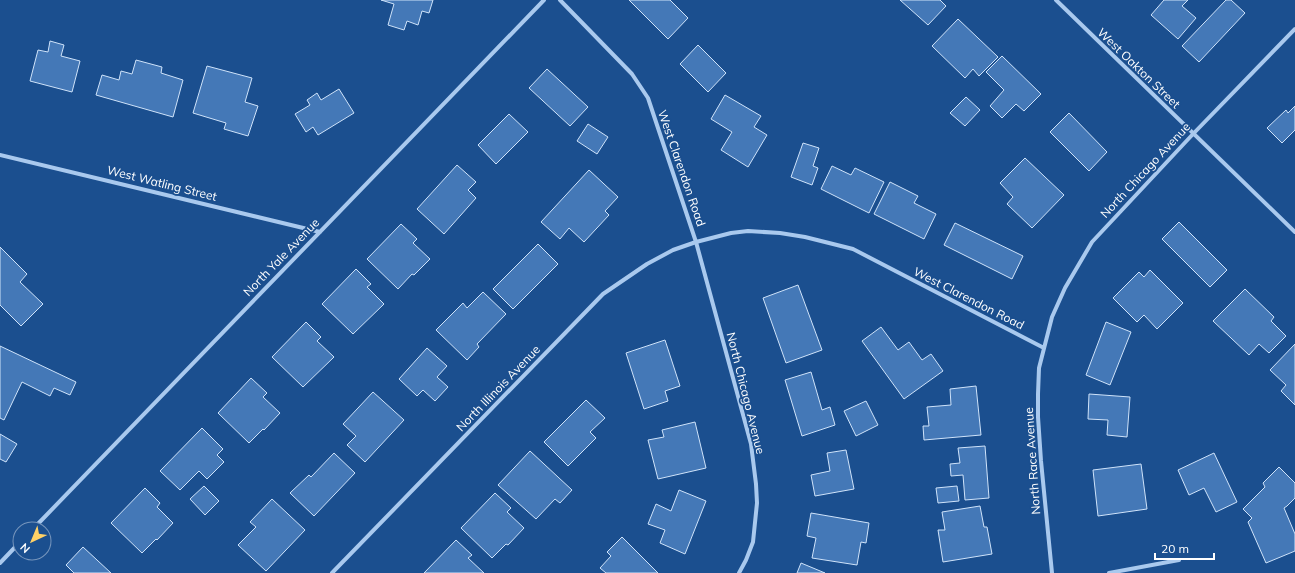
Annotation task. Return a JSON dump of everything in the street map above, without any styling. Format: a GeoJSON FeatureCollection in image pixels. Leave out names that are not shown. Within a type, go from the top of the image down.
{"type":"FeatureCollection","features":[{"type":"Feature","properties":{"kind":"street","name":"North Yale Avenue"},"geometry":{"type":"LineString","coordinates":[[41,521],[544,0]]}},
{"type":"Feature","properties":{"kind":"street","name":"West Clarendon Road"},"geometry":{"type":"LineString","coordinates":[[560,0],[632,74],[648,98],[696,242],[748,230],[805,237],[853,250],[1044,348]]}},
{"type":"Feature","properties":{"kind":"street","name":"West Oakton Street"},"geometry":{"type":"LineString","coordinates":[[1056,0],[1295,232]]}},
{"type":"Feature","properties":{"kind":"street","name":"North Chicago Avenue"},"geometry":{"type":"LineString","coordinates":[[1044,348],[1052,317],[1078,265],[1092,242],[1193,134],[1295,29]]}},
{"type":"Feature","properties":{"kind":"street","name":"West Watling Street"},"geometry":{"type":"LineString","coordinates":[[0,155],[320,232]]}},
{"type":"Feature","properties":{"kind":"street","name":"North Illinois Avenue"},"geometry":{"type":"LineString","coordinates":[[332,573],[603,294],[647,264],[673,250],[696,242]]}},
{"type":"Feature","properties":{"kind":"street","name":"North Chicago Avenue"},"geometry":{"type":"LineString","coordinates":[[696,242],[751,444],[757,503],[753,542],[739,573]]}},
{"type":"Feature","properties":{"kind":"street","name":"North Race Avenue"},"geometry":{"type":"LineString","coordinates":[[1044,348],[1039,368],[1038,417],[1052,573]]}},
{"type":"Feature","properties":{"kind":"street"},"geometry":{"type":"LineString","coordinates":[[0,563],[12,550]]}},
{"type":"Feature","properties":{"kind":"street"},"geometry":{"type":"LineString","coordinates":[[1109,573],[1179,560]]}},
{"type":"Feature","properties":{"kind":"building"},"geometry":{"type":"Polygon","coordinates":[[[381,0],[433,0],[429,13],[422,11],[418,25],[407,21],[404,30],[388,25],[394,4],[381,0]]]}},
{"type":"Feature","properties":{"kind":"building"},"geometry":{"type":"Polygon","coordinates":[[[629,0],[670,0],[688,18],[668,39],[629,0]]]}},
{"type":"Feature","properties":{"kind":"building"},"geometry":{"type":"Polygon","coordinates":[[[900,0],[940,0],[946,6],[928,25],[900,0]]]}},
{"type":"Feature","properties":{"kind":"building"},"geometry":{"type":"Polygon","coordinates":[[[1164,0],[1188,0],[1182,6],[1196,18],[1178,39],[1151,15],[1164,0]]]}},
{"type":"Feature","properties":{"kind":"building"},"geometry":{"type":"Polygon","coordinates":[[[1226,0],[1231,0],[1245,13],[1199,62],[1182,46],[1226,0]]]}},
{"type":"Feature","properties":{"kind":"building"},"geometry":{"type":"Polygon","coordinates":[[[958,19],[998,57],[979,76],[973,69],[965,78],[932,46],[958,19]]]}},
{"type":"Feature","properties":{"kind":"building"},"geometry":{"type":"Polygon","coordinates":[[[50,41],[64,45],[61,56],[80,61],[72,92],[30,81],[38,50],[48,52],[50,41]]]}},
{"type":"Feature","properties":{"kind":"building"},"geometry":{"type":"Polygon","coordinates":[[[698,45],[726,73],[708,92],[680,64],[698,45]]]}},
{"type":"Feature","properties":{"kind":"building"},"geometry":{"type":"Polygon","coordinates":[[[1002,56],[1041,94],[1024,111],[1016,104],[1002,118],[990,106],[1004,90],[986,72],[1002,56]]]}},
{"type":"Feature","properties":{"kind":"building"},"geometry":{"type":"Polygon","coordinates":[[[136,60],[162,67],[161,73],[183,80],[173,117],[96,95],[102,75],[119,80],[121,71],[132,74],[136,60]]]}},
{"type":"Feature","properties":{"kind":"building"},"geometry":{"type":"Polygon","coordinates":[[[207,66],[252,78],[245,102],[258,106],[248,136],[224,129],[226,123],[193,113],[207,66]]]}},
{"type":"Feature","properties":{"kind":"building"},"geometry":{"type":"Polygon","coordinates":[[[547,69],[588,107],[570,126],[529,88],[547,69]]]}},
{"type":"Feature","properties":{"kind":"building"},"geometry":{"type":"Polygon","coordinates":[[[339,89],[354,113],[318,135],[313,127],[306,132],[295,114],[310,105],[307,100],[317,93],[321,100],[339,89]]]}},
{"type":"Feature","properties":{"kind":"building"},"geometry":{"type":"Polygon","coordinates":[[[725,95],[761,116],[754,127],[767,135],[748,167],[721,150],[732,132],[711,119],[725,95]]]}},
{"type":"Feature","properties":{"kind":"building"},"geometry":{"type":"Polygon","coordinates":[[[966,97],[980,110],[965,126],[950,113],[966,97]]]}},
{"type":"Feature","properties":{"kind":"building"},"geometry":{"type":"Polygon","coordinates":[[[1295,106],[1295,130],[1282,143],[1267,128],[1286,110],[1288,113],[1295,106]]]}},
{"type":"Feature","properties":{"kind":"building"},"geometry":{"type":"Polygon","coordinates":[[[1069,113],[1107,152],[1089,171],[1050,132],[1069,113]]]}},
{"type":"Feature","properties":{"kind":"building"},"geometry":{"type":"Polygon","coordinates":[[[509,114],[528,132],[496,164],[478,145],[509,114]]]}},
{"type":"Feature","properties":{"kind":"building"},"geometry":{"type":"Polygon","coordinates":[[[588,124],[608,137],[597,154],[577,141],[588,124]]]}},
{"type":"Feature","properties":{"kind":"building"},"geometry":{"type":"Polygon","coordinates":[[[803,143],[819,148],[813,166],[818,168],[812,185],[791,177],[803,143]]]}},
{"type":"Feature","properties":{"kind":"building"},"geometry":{"type":"Polygon","coordinates":[[[1025,158],[1064,195],[1032,228],[1007,204],[1013,197],[1000,183],[1025,158]]]}},
{"type":"Feature","properties":{"kind":"building"},"geometry":{"type":"Polygon","coordinates":[[[457,165],[476,182],[468,190],[476,198],[444,234],[417,209],[457,165]]]}},
{"type":"Feature","properties":{"kind":"building"},"geometry":{"type":"Polygon","coordinates":[[[832,166],[851,175],[855,168],[884,182],[869,213],[821,189],[832,166]]]}},
{"type":"Feature","properties":{"kind":"building"},"geometry":{"type":"Polygon","coordinates":[[[589,170],[618,197],[605,211],[609,215],[584,242],[569,228],[560,239],[541,222],[589,170]]]}},
{"type":"Feature","properties":{"kind":"building"},"geometry":{"type":"Polygon","coordinates":[[[890,182],[918,196],[914,203],[936,214],[924,239],[874,214],[890,182]]]}},
{"type":"Feature","properties":{"kind":"building"},"geometry":{"type":"Polygon","coordinates":[[[1179,222],[1227,270],[1210,287],[1162,239],[1179,222]]]}},
{"type":"Feature","properties":{"kind":"building"},"geometry":{"type":"Polygon","coordinates":[[[955,223],[1023,256],[1012,279],[944,245],[955,223]]]}},
{"type":"Feature","properties":{"kind":"building"},"geometry":{"type":"Polygon","coordinates":[[[401,224],[417,239],[413,243],[430,259],[414,275],[412,274],[398,289],[367,259],[401,224]]]}},
{"type":"Feature","properties":{"kind":"building"},"geometry":{"type":"Polygon","coordinates":[[[538,244],[558,264],[513,309],[493,289],[538,244]]]}},
{"type":"Feature","properties":{"kind":"building"},"geometry":{"type":"Polygon","coordinates":[[[0,247],[27,274],[20,282],[43,304],[21,326],[0,305],[0,247]]]}},
{"type":"Feature","properties":{"kind":"building"},"geometry":{"type":"Polygon","coordinates":[[[356,269],[371,284],[367,287],[384,304],[353,334],[322,304],[356,269]]]}},
{"type":"Feature","properties":{"kind":"building"},"geometry":{"type":"Polygon","coordinates":[[[1150,270],[1183,303],[1157,329],[1144,315],[1137,322],[1113,298],[1139,272],[1144,277],[1150,270]]]}},
{"type":"Feature","properties":{"kind":"building"},"geometry":{"type":"Polygon","coordinates":[[[798,285],[822,350],[786,363],[763,298],[798,285]]]}},
{"type":"Feature","properties":{"kind":"building"},"geometry":{"type":"Polygon","coordinates":[[[1245,289],[1274,317],[1271,321],[1286,336],[1269,353],[1259,344],[1249,355],[1213,321],[1245,289]]]}},
{"type":"Feature","properties":{"kind":"building"},"geometry":{"type":"Polygon","coordinates":[[[483,292],[506,314],[477,344],[479,347],[467,360],[436,330],[463,303],[467,308],[483,292]]]}},
{"type":"Feature","properties":{"kind":"building"},"geometry":{"type":"Polygon","coordinates":[[[306,322],[321,337],[317,341],[334,357],[303,387],[272,357],[306,322]]]}},
{"type":"Feature","properties":{"kind":"building"},"geometry":{"type":"Polygon","coordinates":[[[1106,322],[1131,332],[1110,385],[1086,375],[1106,322]]]}},
{"type":"Feature","properties":{"kind":"building"},"geometry":{"type":"Polygon","coordinates":[[[881,327],[898,350],[909,342],[922,360],[931,354],[943,371],[904,399],[862,341],[881,327]]]}},
{"type":"Feature","properties":{"kind":"building"},"geometry":{"type":"Polygon","coordinates":[[[665,340],[680,386],[665,391],[668,401],[644,409],[626,353],[665,340]]]}},
{"type":"Feature","properties":{"kind":"building"},"geometry":{"type":"Polygon","coordinates":[[[1295,344],[1295,405],[1281,391],[1286,385],[1270,370],[1295,344]]]}},
{"type":"Feature","properties":{"kind":"building"},"geometry":{"type":"Polygon","coordinates":[[[0,346],[76,382],[70,395],[54,388],[50,396],[22,382],[4,420],[0,418],[0,346]]]}},
{"type":"Feature","properties":{"kind":"building"},"geometry":{"type":"Polygon","coordinates":[[[427,348],[447,366],[437,377],[448,387],[435,401],[423,390],[417,396],[399,379],[427,348]]]}},
{"type":"Feature","properties":{"kind":"building"},"geometry":{"type":"Polygon","coordinates":[[[811,372],[822,410],[830,407],[835,425],[802,436],[785,380],[811,372]]]}},
{"type":"Feature","properties":{"kind":"building"},"geometry":{"type":"Polygon","coordinates":[[[251,378],[267,393],[263,397],[280,413],[249,443],[218,413],[251,378]]]}},
{"type":"Feature","properties":{"kind":"building"},"geometry":{"type":"Polygon","coordinates":[[[976,386],[981,435],[924,440],[923,426],[929,426],[927,407],[951,405],[950,389],[976,386]]]}},
{"type":"Feature","properties":{"kind":"building"},"geometry":{"type":"Polygon","coordinates":[[[373,392],[404,420],[365,462],[347,445],[356,436],[343,424],[373,392]]]}},
{"type":"Feature","properties":{"kind":"building"},"geometry":{"type":"Polygon","coordinates":[[[1089,394],[1130,397],[1127,437],[1107,435],[1108,420],[1088,419],[1089,394]]]}},
{"type":"Feature","properties":{"kind":"building"},"geometry":{"type":"Polygon","coordinates":[[[586,400],[605,418],[590,432],[596,438],[568,466],[544,442],[586,400]]]}},
{"type":"Feature","properties":{"kind":"building"},"geometry":{"type":"Polygon","coordinates":[[[866,401],[878,425],[856,436],[844,411],[866,401]]]}},
{"type":"Feature","properties":{"kind":"building"},"geometry":{"type":"Polygon","coordinates":[[[695,422],[706,468],[658,479],[648,440],[664,437],[662,430],[695,422]]]}},
{"type":"Feature","properties":{"kind":"building"},"geometry":{"type":"Polygon","coordinates":[[[202,428],[223,449],[217,455],[224,462],[207,479],[199,471],[180,490],[160,471],[202,428]]]}},
{"type":"Feature","properties":{"kind":"building"},"geometry":{"type":"Polygon","coordinates":[[[0,434],[17,444],[6,462],[0,459],[0,434]]]}},
{"type":"Feature","properties":{"kind":"building"},"geometry":{"type":"Polygon","coordinates":[[[985,446],[989,498],[965,500],[963,475],[951,476],[950,464],[960,463],[958,448],[985,446]]]}},
{"type":"Feature","properties":{"kind":"building"},"geometry":{"type":"Polygon","coordinates":[[[846,450],[854,489],[815,496],[811,475],[830,471],[827,453],[846,450]]]}},
{"type":"Feature","properties":{"kind":"building"},"geometry":{"type":"Polygon","coordinates":[[[530,451],[572,490],[560,503],[555,499],[536,519],[498,485],[530,451]]]}},
{"type":"Feature","properties":{"kind":"building"},"geometry":{"type":"Polygon","coordinates":[[[334,453],[355,473],[314,516],[290,493],[309,475],[311,477],[334,453]]]}},
{"type":"Feature","properties":{"kind":"building"},"geometry":{"type":"Polygon","coordinates":[[[1214,453],[1237,502],[1216,512],[1204,488],[1189,495],[1178,470],[1214,453]]]}},
{"type":"Feature","properties":{"kind":"building"},"geometry":{"type":"Polygon","coordinates":[[[1141,464],[1147,509],[1098,516],[1093,470],[1141,464]]]}},
{"type":"Feature","properties":{"kind":"building"},"geometry":{"type":"Polygon","coordinates":[[[1279,467],[1295,483],[1295,498],[1284,508],[1295,534],[1295,551],[1266,563],[1248,522],[1252,518],[1243,509],[1265,487],[1263,483],[1279,467]]]}},
{"type":"Feature","properties":{"kind":"building"},"geometry":{"type":"Polygon","coordinates":[[[204,486],[219,501],[205,515],[190,499],[204,486]]]}},
{"type":"Feature","properties":{"kind":"building"},"geometry":{"type":"Polygon","coordinates":[[[957,486],[959,501],[938,503],[936,488],[957,486]]]}},
{"type":"Feature","properties":{"kind":"building"},"geometry":{"type":"Polygon","coordinates":[[[145,488],[160,503],[157,507],[173,523],[142,553],[111,523],[145,488]]]}},
{"type":"Feature","properties":{"kind":"building"},"geometry":{"type":"Polygon","coordinates":[[[679,490],[706,501],[685,554],[660,543],[665,530],[648,524],[656,504],[671,511],[679,490]]]}},
{"type":"Feature","properties":{"kind":"building"},"geometry":{"type":"Polygon","coordinates":[[[495,493],[511,508],[507,512],[524,528],[508,545],[506,544],[492,558],[461,528],[495,493]]]}},
{"type":"Feature","properties":{"kind":"building"},"geometry":{"type":"Polygon","coordinates":[[[272,499],[305,530],[266,571],[238,545],[256,527],[250,522],[272,499]]]}},
{"type":"Feature","properties":{"kind":"building"},"geometry":{"type":"Polygon","coordinates":[[[980,506],[984,527],[987,527],[992,554],[943,562],[938,530],[945,530],[942,512],[980,506]]]}},
{"type":"Feature","properties":{"kind":"building"},"geometry":{"type":"Polygon","coordinates":[[[811,513],[869,523],[866,543],[861,542],[857,565],[812,558],[816,538],[807,536],[811,513]]]}},
{"type":"Feature","properties":{"kind":"building"},"geometry":{"type":"Polygon","coordinates":[[[622,537],[658,573],[606,573],[600,568],[611,556],[607,552],[622,537]]]}},
{"type":"Feature","properties":{"kind":"building"},"geometry":{"type":"Polygon","coordinates":[[[456,540],[472,555],[468,558],[484,573],[424,573],[456,540]]]}},
{"type":"Feature","properties":{"kind":"building"},"geometry":{"type":"Polygon","coordinates":[[[83,547],[111,573],[74,573],[66,565],[83,547]]]}},
{"type":"Feature","properties":{"kind":"building"},"geometry":{"type":"Polygon","coordinates":[[[801,563],[825,573],[797,573],[801,563]]]}}]}
